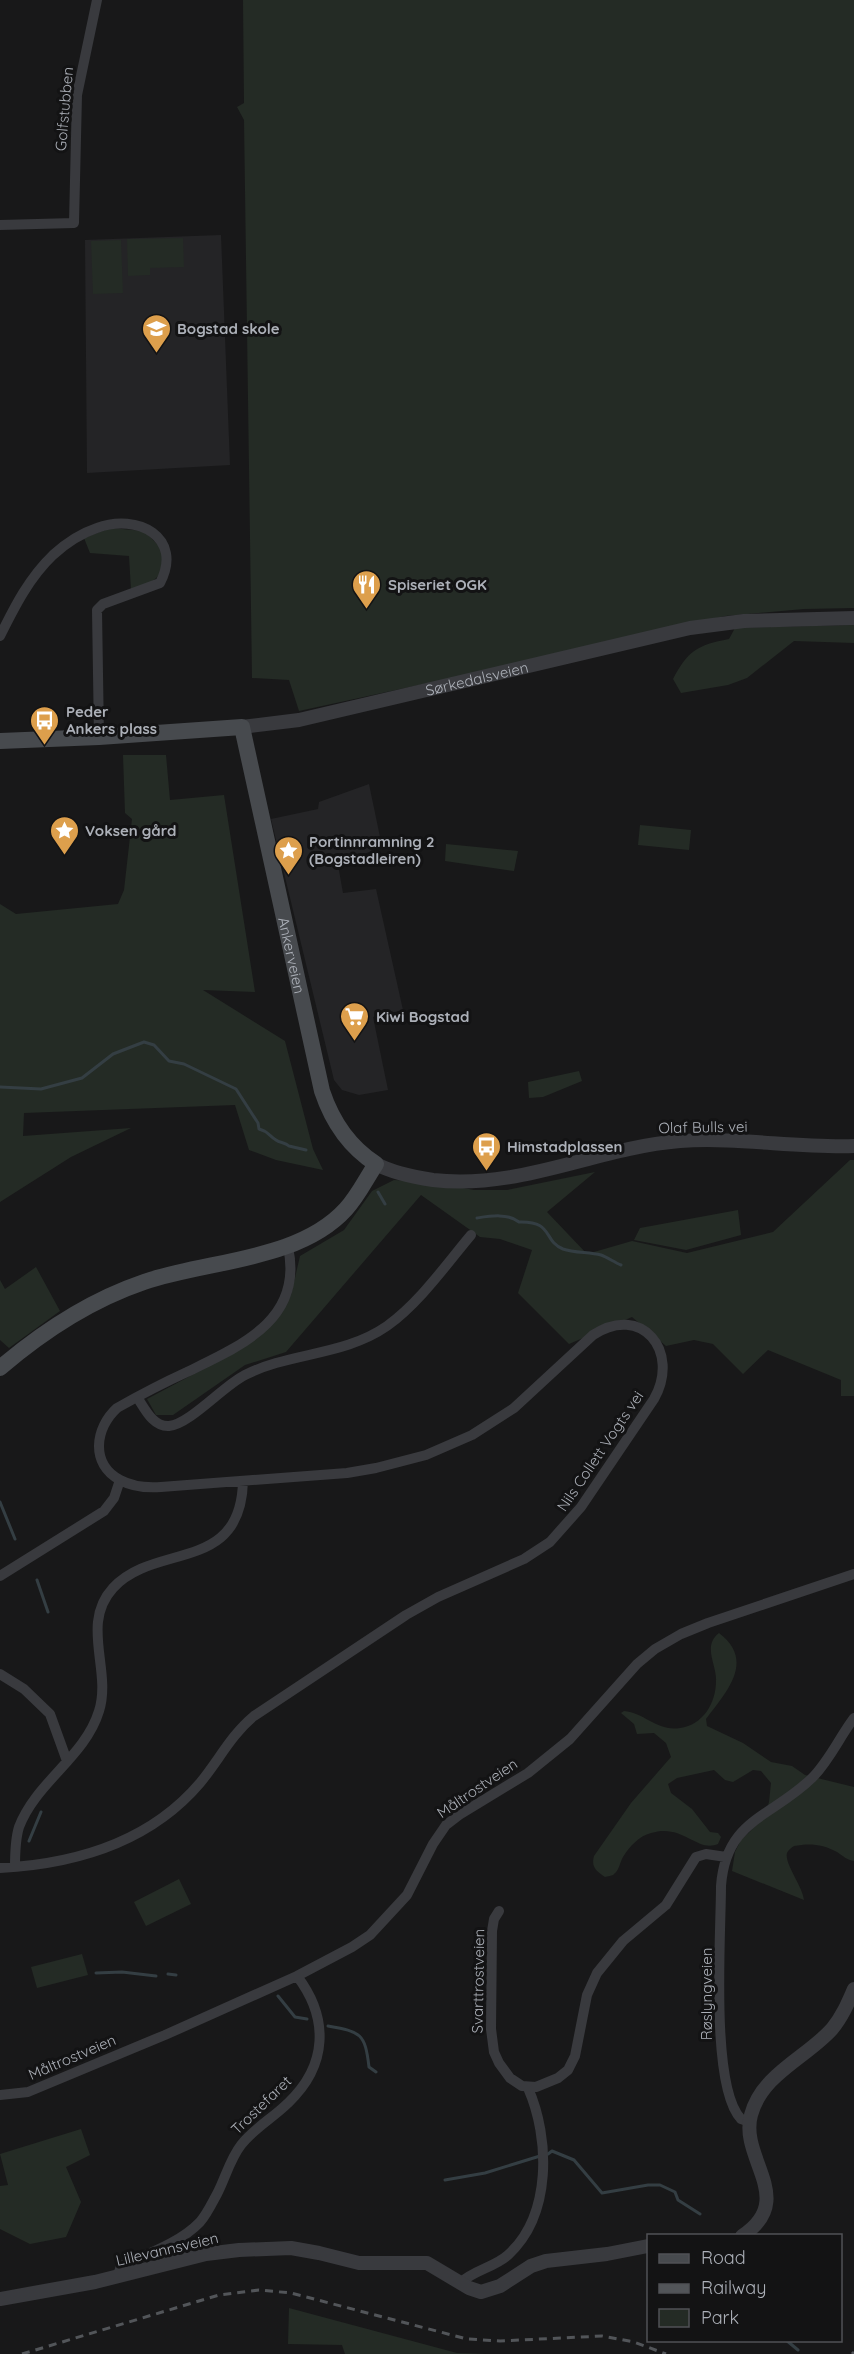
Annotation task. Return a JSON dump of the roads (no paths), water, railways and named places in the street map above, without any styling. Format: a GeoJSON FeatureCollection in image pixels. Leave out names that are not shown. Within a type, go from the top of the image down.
{"type":"FeatureCollection","features":[{"type":"Feature","properties":{"kind":"main road","name":"Sørkedalsveien"},"geometry":{"type":"LineString","coordinates":[[0,741],[242,727]]}},
{"type":"Feature","properties":{"kind":"main road","name":"Ankerveien"},"geometry":{"type":"LineString","coordinates":[[242,727],[324,1096],[341,1131],[360,1152],[376,1164]]}},
{"type":"Feature","properties":{"kind":"main road"},"geometry":{"type":"LineString","coordinates":[[0,1368],[29,1344],[62,1322],[128,1288],[187,1270],[288,1247],[316,1234],[337,1218],[354,1200],[376,1164]]}},
{"type":"Feature","properties":{"kind":"street","name":"Golfstubben"},"geometry":{"type":"LineString","coordinates":[[0,225],[75,223],[77,96],[97,0]]}},
{"type":"Feature","properties":{"kind":"street"},"geometry":{"type":"LineString","coordinates":[[0,636],[19,598],[30,582],[53,554],[67,544],[98,527],[109,525],[141,526],[160,538],[166,550],[167,570],[160,583],[103,604],[97,610],[99,737]]}},
{"type":"Feature","properties":{"kind":"street","name":"Sørkedalsveien"},"geometry":{"type":"LineString","coordinates":[[242,727],[299,720],[690,628],[744,621],[854,618]]}},
{"type":"Feature","properties":{"kind":"street","name":"Olaf Bulls vei"},"geometry":{"type":"LineString","coordinates":[[450,1181],[514,1178],[635,1148],[680,1141],[726,1140],[854,1146]]}},
{"type":"Feature","properties":{"kind":"street","name":"Ankerveien"},"geometry":{"type":"LineString","coordinates":[[376,1164],[408,1176],[450,1181]]}},
{"type":"Feature","properties":{"kind":"street"},"geometry":{"type":"LineString","coordinates":[[137,1397],[156,1423],[172,1425],[185,1420],[228,1385],[253,1371],[332,1351],[360,1341],[404,1312],[471,1235]]}},
{"type":"Feature","properties":{"kind":"street"},"geometry":{"type":"LineString","coordinates":[[0,1576],[104,1511],[114,1498],[120,1480],[102,1463],[99,1451],[99,1435],[111,1413],[137,1397],[245,1342],[264,1327],[276,1312],[286,1290],[291,1272],[288,1247]]}},
{"type":"Feature","properties":{"kind":"street","name":"Nils Collett Vogts vei"},"geometry":{"type":"LineString","coordinates":[[0,1868],[40,1865],[80,1857],[140,1833],[180,1803],[199,1784],[234,1734],[254,1716],[406,1615],[438,1597],[524,1559],[550,1542],[581,1507],[654,1399],[663,1379],[662,1354],[652,1337],[639,1328],[625,1325],[604,1329],[593,1335],[513,1408],[472,1435],[446,1448],[408,1461],[338,1474],[151,1488],[135,1486],[120,1480]]}},
{"type":"Feature","properties":{"kind":"street"},"geometry":{"type":"LineString","coordinates":[[15,1867],[17,1835],[23,1819],[39,1794],[86,1739],[101,1704],[102,1674],[96,1631],[101,1610],[109,1594],[128,1576],[201,1550],[223,1535],[239,1512],[243,1481]]}},
{"type":"Feature","properties":{"kind":"street","name":"Måltrostveien"},"geometry":{"type":"LineString","coordinates":[[0,2095],[28,2092],[165,2035],[297,1976],[352,1947],[370,1935],[407,1895],[433,1844],[446,1825],[528,1773],[570,1739],[638,1664],[655,1649],[681,1634],[708,1623],[854,1574]]}},
{"type":"Feature","properties":{"kind":"street"},"geometry":{"type":"LineString","coordinates":[[0,1674],[29,1693],[50,1714],[67,1761]]}},
{"type":"Feature","properties":{"kind":"street"},"geometry":{"type":"LineString","coordinates":[[460,2283],[467,2277],[503,2260],[515,2247],[532,2220],[541,2186],[543,2155],[537,2112],[528,2088],[547,2083],[568,2070],[575,2056],[587,1995],[597,1973],[629,1935],[666,1905],[696,1857],[706,1854],[726,1857],[740,1834],[748,1826],[797,1792],[816,1774],[854,1718]]}},
{"type":"Feature","properties":{"kind":"street","name":"Røslyngveien"},"geometry":{"type":"LineString","coordinates":[[726,1857],[722,1886],[721,2045],[734,2109],[741,2119],[750,2122]]}},
{"type":"Feature","properties":{"kind":"street","name":"Svarttrostveien"},"geometry":{"type":"LineString","coordinates":[[499,1911],[494,1919],[492,1931],[492,2044],[504,2072],[516,2083],[528,2088]]}},
{"type":"Feature","properties":{"kind":"street","name":"Trostefaret"},"geometry":{"type":"LineString","coordinates":[[117,2278],[121,2266],[163,2247],[200,2222],[217,2194],[235,2152],[260,2125],[287,2104],[309,2078],[314,2069],[320,2046],[318,2016],[310,1993],[297,1976]]}},
{"type":"Feature","properties":{"kind":"street"},"geometry":{"type":"LineString","coordinates":[[743,2234],[759,2220],[766,2207],[767,2197],[765,2180],[751,2140],[750,2122],[753,2109],[762,2093],[778,2075],[833,2028],[854,1989]]}},
{"type":"Feature","properties":{"kind":"street","name":"Lillevannsveien"},"geometry":{"type":"LineString","coordinates":[[0,2299],[117,2278],[206,2254],[291,2248],[359,2263],[427,2263],[469,2288],[485,2291],[500,2286],[538,2264],[647,2246]]}},
{"type":"Feature","properties":{"kind":"waterway"},"geometry":{"type":"LineString","coordinates":[[0,1087],[41,1089],[82,1078],[113,1054],[144,1042],[154,1045],[169,1061],[184,1064],[236,1089],[258,1123],[259,1129],[289,1146],[306,1150]]}},
{"type":"Feature","properties":{"kind":"waterway"},"geometry":{"type":"LineString","coordinates":[[378,1192],[385,1204]]}},
{"type":"Feature","properties":{"kind":"waterway"},"geometry":{"type":"LineString","coordinates":[[477,1218],[504,1216],[519,1222],[538,1225],[552,1241],[563,1249],[601,1255],[621,1265]]}},
{"type":"Feature","properties":{"kind":"waterway"},"geometry":{"type":"LineString","coordinates":[[0,1502],[15,1539]]}},
{"type":"Feature","properties":{"kind":"waterway"},"geometry":{"type":"LineString","coordinates":[[37,1580],[48,1612]]}},
{"type":"Feature","properties":{"kind":"waterway"},"geometry":{"type":"LineString","coordinates":[[29,1841],[41,1812]]}},
{"type":"Feature","properties":{"kind":"waterway"},"geometry":{"type":"LineString","coordinates":[[96,1973],[122,1972],[156,1976]]}},
{"type":"Feature","properties":{"kind":"waterway"},"geometry":{"type":"LineString","coordinates":[[168,1974],[176,1975]]}},
{"type":"Feature","properties":{"kind":"waterway"},"geometry":{"type":"LineString","coordinates":[[278,1996],[295,2017],[307,2019]]}},
{"type":"Feature","properties":{"kind":"waterway"},"geometry":{"type":"LineString","coordinates":[[328,2026],[348,2030],[359,2036],[366,2047],[369,2067],[376,2072]]}},
{"type":"Feature","properties":{"kind":"waterway"},"geometry":{"type":"LineString","coordinates":[[548,2154],[552,2151],[574,2160],[602,2193],[660,2185],[675,2192],[678,2200],[700,2214]]}},
{"type":"Feature","properties":{"kind":"waterway"},"geometry":{"type":"LineString","coordinates":[[445,2180],[485,2173],[540,2156]]}},
{"type":"Feature","properties":{"kind":"waterway"},"geometry":{"type":"LineString","coordinates":[[788,2342],[798,2350]]}},
{"type":"Feature","properties":{"kind":"railway"},"geometry":{"type":"LineString","coordinates":[[22,2354],[219,2295],[259,2290],[291,2293],[467,2339],[500,2341],[602,2336],[634,2342],[666,2354]]}},
{"type":"Feature","properties":{"kind":"place","name":"Bogstad skole"},"geometry":{"type":"Point","coordinates":[156,354]}},
{"type":"Feature","properties":{"kind":"place","name":"Spiseriet OGK"},"geometry":{"type":"Point","coordinates":[367,610]}},
{"type":"Feature","properties":{"kind":"place","name":"Peder Ankers plass"},"geometry":{"type":"Point","coordinates":[45,746]}},
{"type":"Feature","properties":{"kind":"place","name":"Voksen gård"},"geometry":{"type":"Point","coordinates":[64,856]}},
{"type":"Feature","properties":{"kind":"place","name":"Portinnramning 2 (Bogstadleiren)"},"geometry":{"type":"Point","coordinates":[288,876]}},
{"type":"Feature","properties":{"kind":"place","name":"Kiwi Bogstad"},"geometry":{"type":"Point","coordinates":[355,1042]}},
{"type":"Feature","properties":{"kind":"place","name":"Himstadplassen"},"geometry":{"type":"Point","coordinates":[486,1172]}}]}
